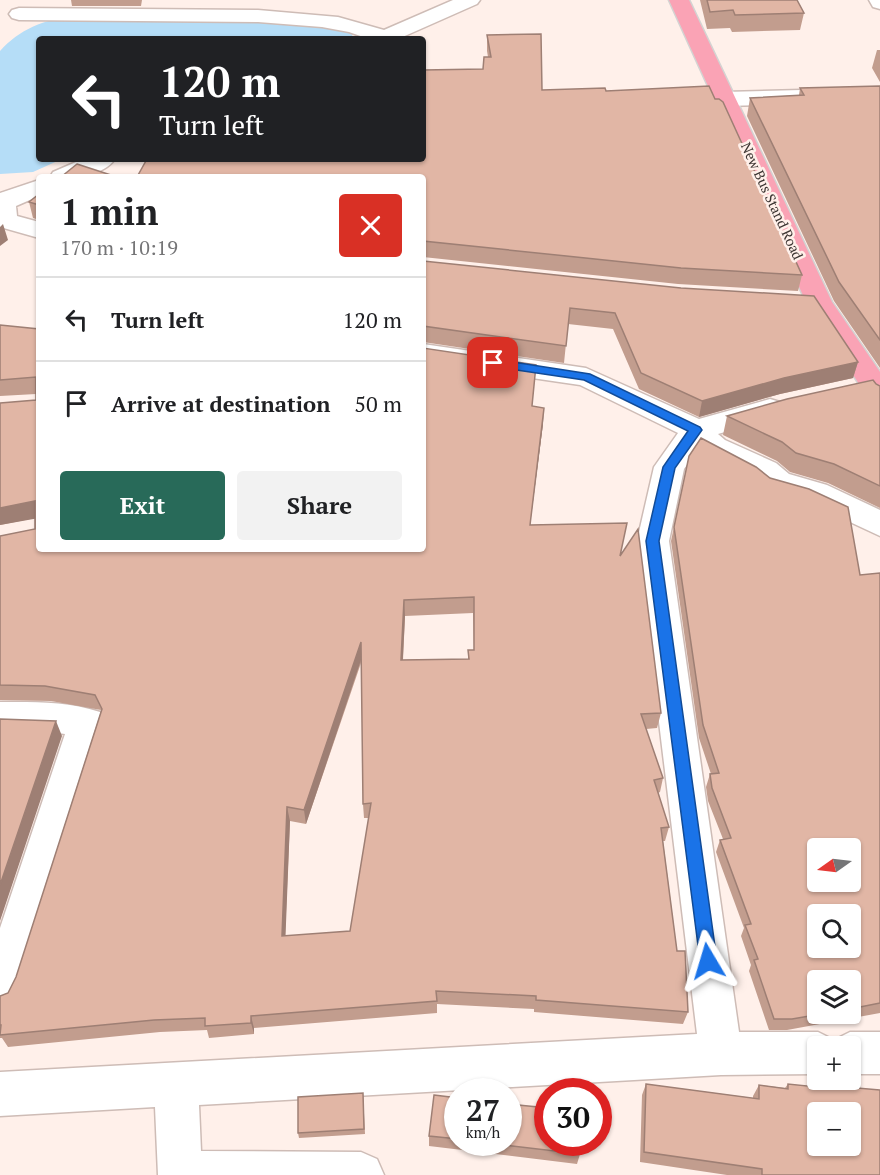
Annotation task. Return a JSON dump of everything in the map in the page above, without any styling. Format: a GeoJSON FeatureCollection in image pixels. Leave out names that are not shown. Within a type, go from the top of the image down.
{"type":"FeatureCollection","features":[{"type":"Feature","properties":{"kind":"highway","name":"New Bus Stand Road"},"geometry":{"type":"LineString","coordinates":[[679,0],[724,99],[807,301],[866,391]]}},
{"type":"Feature","properties":{"kind":"street"},"geometry":{"type":"LineString","coordinates":[[387,36],[470,0]]}},
{"type":"Feature","properties":{"kind":"street"},"geometry":{"type":"LineString","coordinates":[[20,13],[208,14],[311,20],[353,25],[378,36]]}},
{"type":"Feature","properties":{"kind":"street"},"geometry":{"type":"LineString","coordinates":[[724,99],[880,95]]}},
{"type":"Feature","properties":{"kind":"street"},"geometry":{"type":"LineString","coordinates":[[69,174],[96,162]]}},
{"type":"Feature","properties":{"kind":"street"},"geometry":{"type":"LineString","coordinates":[[36,188],[2,201],[5,220],[36,229]]}},
{"type":"Feature","properties":{"kind":"street"},"geometry":{"type":"LineString","coordinates":[[426,353],[586,376],[696,430],[714,447],[765,471],[778,482],[816,492],[880,524]]}},
{"type":"Feature","properties":{"kind":"street"},"geometry":{"type":"LineString","coordinates":[[721,1054],[653,541],[669,467],[696,430],[801,401]]}},
{"type":"Feature","properties":{"kind":"street"},"geometry":{"type":"LineString","coordinates":[[0,717],[51,717],[87,723],[0,989]]}},
{"type":"Feature","properties":{"kind":"street"},"geometry":{"type":"LineString","coordinates":[[0,1094],[721,1054],[807,1053]]}},
{"type":"Feature","properties":{"kind":"street"},"geometry":{"type":"LineString","coordinates":[[861,1053],[880,1053]]}},
{"type":"Feature","properties":{"kind":"street"},"geometry":{"type":"LineString","coordinates":[[176,1084],[180,1173],[361,1175]]}},
{"type":"Feature","properties":{"kind":"water"},"geometry":{"type":"Polygon","coordinates":[[[73,16],[329,24],[354,33],[352,36],[36,36],[36,162],[55,162],[33,172],[0,174],[0,51],[24,31],[52,20],[73,16]]]}},
{"type":"Feature","properties":{"kind":"building"},"geometry":{"type":"Polygon","coordinates":[[[707,0],[797,0],[804,13],[735,15],[733,10],[710,12],[707,0]]]}},
{"type":"Feature","properties":{"kind":"building"},"geometry":{"type":"Polygon","coordinates":[[[541,34],[542,90],[605,88],[606,91],[709,86],[715,99],[723,102],[802,275],[681,268],[426,241],[426,174],[139,174],[145,162],[426,162],[426,70],[483,69],[484,57],[491,57],[487,35],[541,34]]]}},
{"type":"Feature","properties":{"kind":"building"},"geometry":{"type":"Polygon","coordinates":[[[880,86],[880,340],[839,282],[750,98],[804,95],[800,88],[880,86]]]}},
{"type":"Feature","properties":{"kind":"building"},"geometry":{"type":"Polygon","coordinates":[[[77,164],[108,174],[65,174],[77,164]]]}},
{"type":"Feature","properties":{"kind":"building"},"geometry":{"type":"Polygon","coordinates":[[[36,196],[36,204],[29,202],[36,196]]]}},
{"type":"Feature","properties":{"kind":"building"},"geometry":{"type":"Polygon","coordinates":[[[426,261],[681,288],[814,296],[858,362],[784,378],[702,401],[641,373],[615,313],[570,308],[566,346],[426,326],[426,261]]]}},
{"type":"Feature","properties":{"kind":"building"},"geometry":{"type":"Polygon","coordinates":[[[0,325],[36,329],[36,377],[0,380],[0,325]]]}},
{"type":"Feature","properties":{"kind":"building"},"geometry":{"type":"Polygon","coordinates":[[[426,348],[536,365],[532,406],[544,408],[530,525],[627,523],[620,556],[638,529],[661,713],[641,714],[663,778],[654,780],[669,827],[661,828],[677,951],[685,951],[688,1012],[536,1000],[536,996],[436,991],[437,1001],[251,1016],[251,1023],[205,1026],[205,1018],[154,1020],[0,1035],[0,996],[8,993],[16,977],[102,709],[95,695],[45,686],[0,685],[0,536],[35,529],[35,501],[0,508],[0,403],[36,400],[36,552],[426,552],[426,348]],[[474,597],[404,600],[401,660],[469,659],[468,650],[474,650],[474,597]],[[361,642],[304,810],[287,807],[282,936],[350,931],[371,803],[363,804],[361,642]]]}},
{"type":"Feature","properties":{"kind":"building"},"geometry":{"type":"Polygon","coordinates":[[[873,380],[880,386],[880,486],[834,464],[796,453],[782,442],[727,416],[787,399],[873,380]]]}},
{"type":"Feature","properties":{"kind":"building"},"geometry":{"type":"Polygon","coordinates":[[[701,438],[756,467],[770,478],[809,489],[848,507],[860,575],[880,573],[880,1003],[861,1007],[861,970],[807,970],[807,1016],[774,1019],[754,960],[758,959],[745,925],[751,924],[720,840],[731,838],[712,788],[710,774],[719,773],[703,725],[674,527],[689,456],[701,438]]]}},
{"type":"Feature","properties":{"kind":"building"},"geometry":{"type":"Polygon","coordinates":[[[0,719],[56,721],[0,885],[0,719]]]}},
{"type":"Feature","properties":{"kind":"building"},"geometry":{"type":"Polygon","coordinates":[[[646,1084],[759,1099],[759,1085],[788,1089],[788,1084],[807,1086],[807,1090],[880,1090],[880,1175],[762,1175],[762,1169],[644,1152],[646,1084]]]}},
{"type":"Feature","properties":{"kind":"building"},"geometry":{"type":"Polygon","coordinates":[[[363,1093],[364,1129],[298,1133],[298,1097],[363,1093]]]}},
{"type":"Feature","properties":{"kind":"building"},"geometry":{"type":"Polygon","coordinates":[[[434,1095],[444,1096],[444,1138],[429,1136],[434,1095]]]}},
{"type":"Feature","properties":{"kind":"building"},"geometry":{"type":"Polygon","coordinates":[[[522,1105],[534,1107],[534,1148],[522,1147],[522,1105]]]}},
{"type":"Feature","properties":{"kind":"route"},"geometry":{"type":"LineString","coordinates":[[493,363],[586,376],[696,430],[669,467],[653,541],[708,961]]}}]}
